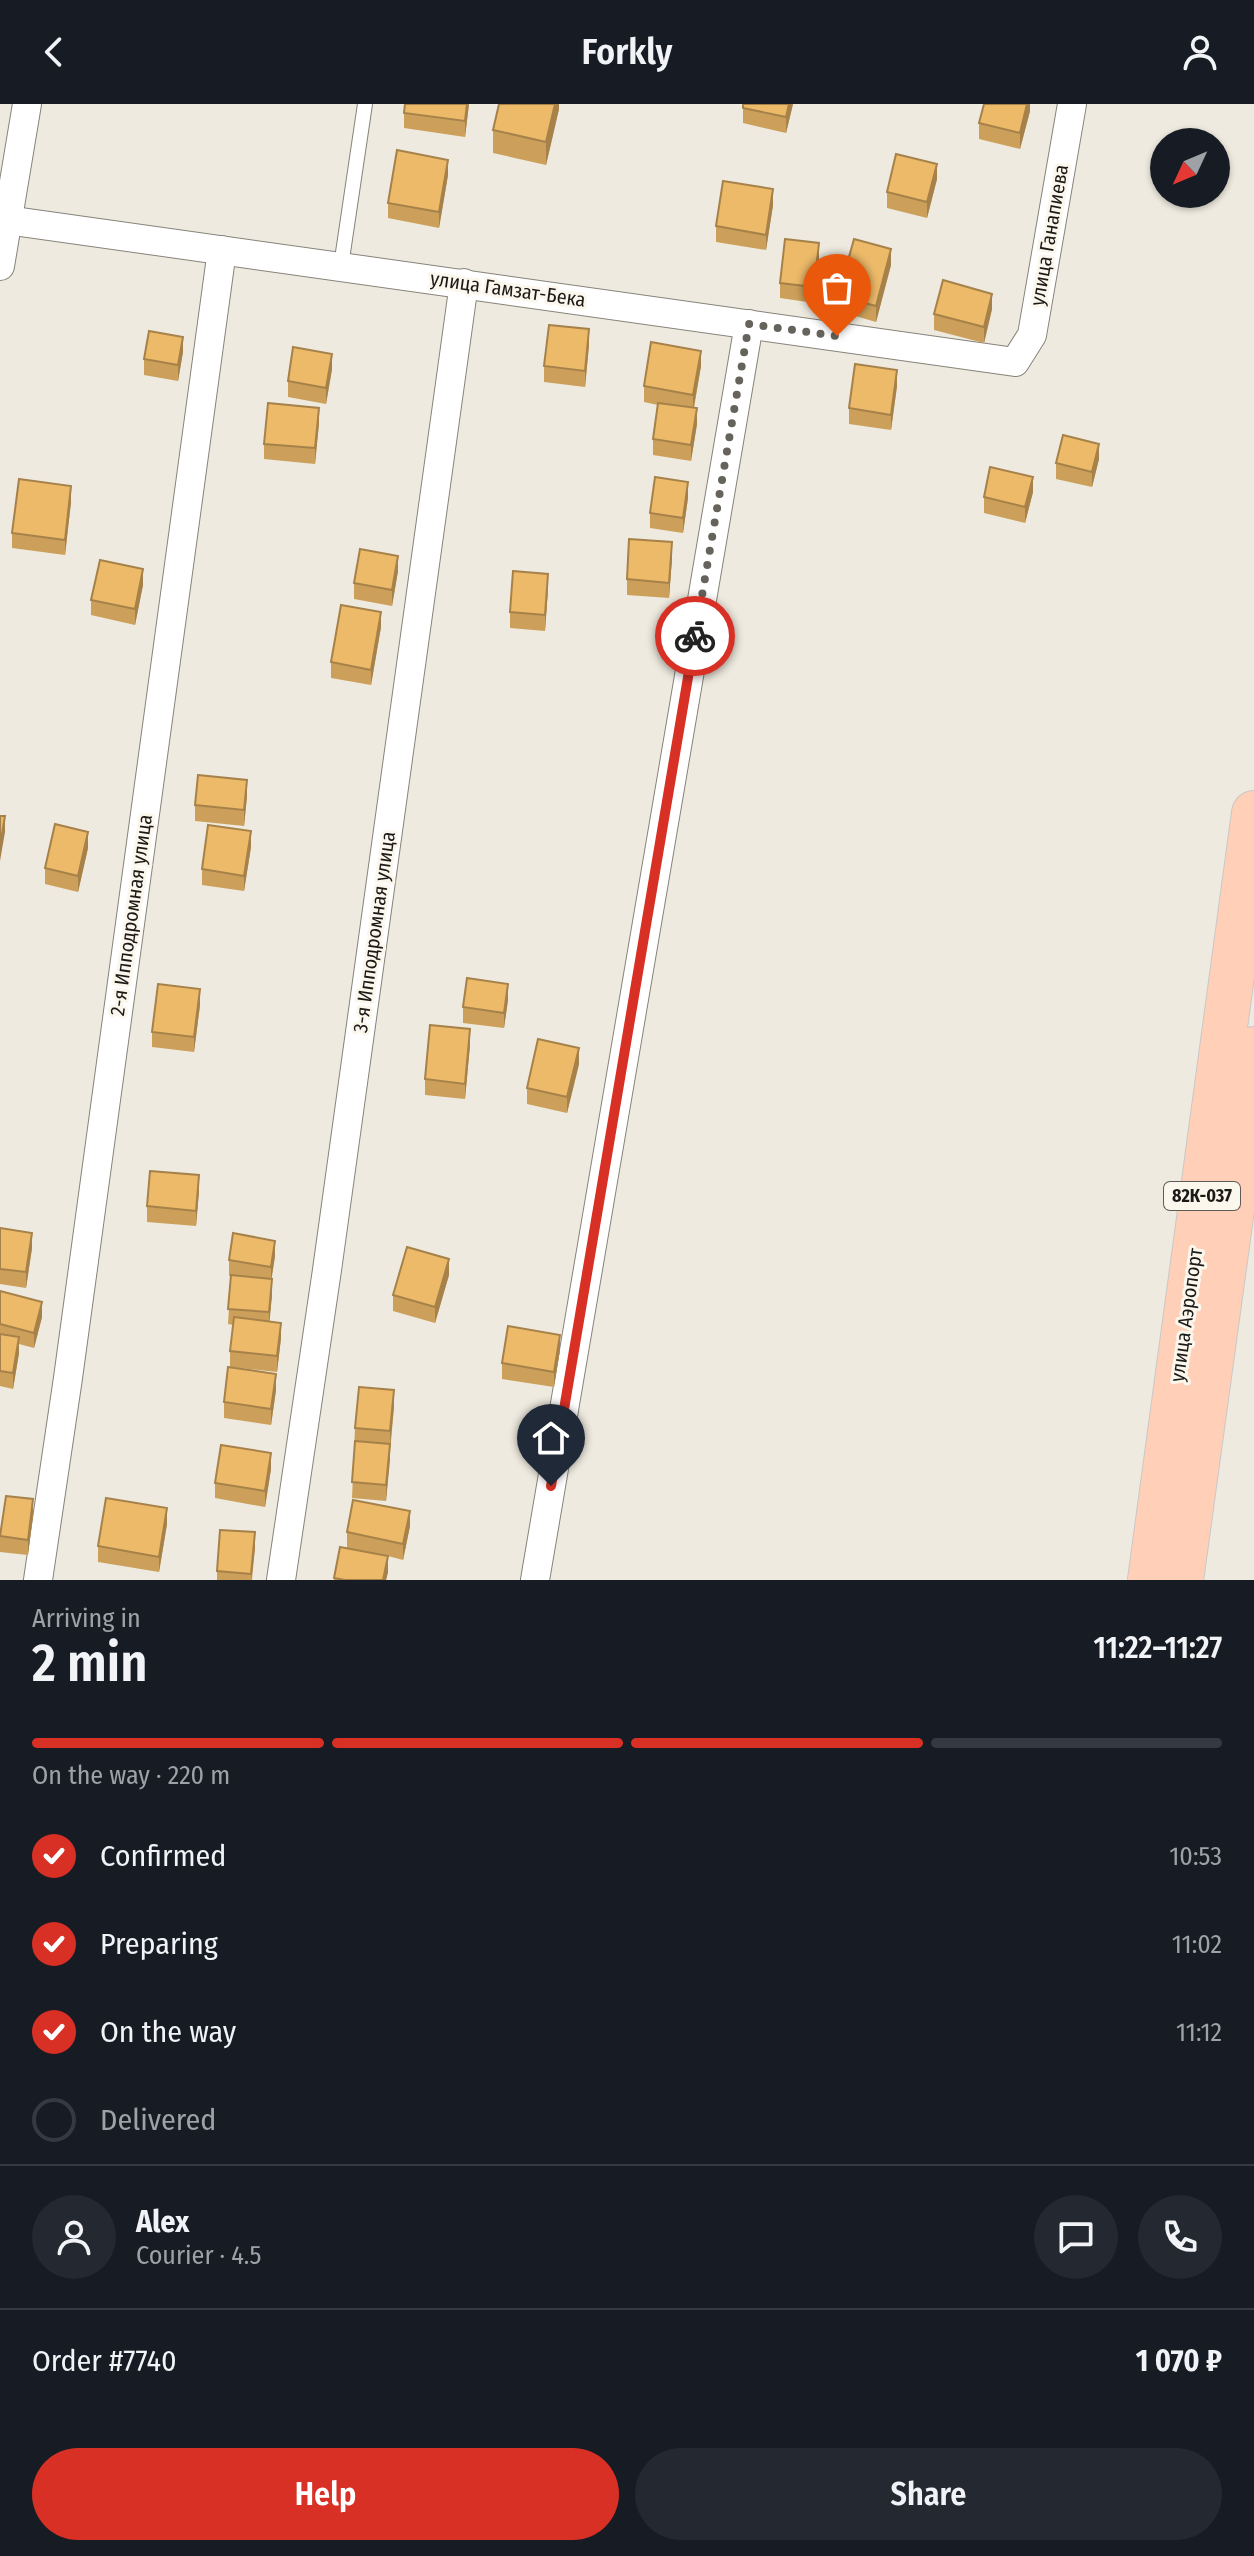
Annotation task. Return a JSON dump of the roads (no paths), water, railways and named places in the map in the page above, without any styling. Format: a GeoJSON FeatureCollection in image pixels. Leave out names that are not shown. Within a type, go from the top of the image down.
{"type":"FeatureCollection","features":[{"type":"Feature","properties":{"kind":"main road","name":"улица Аэропорт"},"geometry":{"type":"LineString","coordinates":[[1150,1580],[1254,813]]}},
{"type":"Feature","properties":{"kind":"main road","name":"улица Аэропорт"},"geometry":{"type":"LineString","coordinates":[[1181,1580],[1254,1049]]}},
{"type":"Feature","properties":{"kind":"street"},"geometry":{"type":"LineString","coordinates":[[0,266],[4,219],[27,104]]}},
{"type":"Feature","properties":{"kind":"street","name":"улица Ганапиева"},"geometry":{"type":"LineString","coordinates":[[1015,362],[1032,335],[1072,104]]}},
{"type":"Feature","properties":{"kind":"street","name":"улица Гамзат-Бека"},"geometry":{"type":"LineString","coordinates":[[4,219],[1015,362]]}},
{"type":"Feature","properties":{"kind":"street","name":"2-я Ипподромная улица"},"geometry":{"type":"LineString","coordinates":[[38,1580],[222,250]]}},
{"type":"Feature","properties":{"kind":"street","name":"3-я Ипподромная улица"},"geometry":{"type":"LineString","coordinates":[[281,1580],[464,283]]}},
{"type":"Feature","properties":{"kind":"street"},"geometry":{"type":"LineString","coordinates":[[535,1580],[749,324]]}},
{"type":"Feature","properties":{"kind":"lane"},"geometry":{"type":"LineString","coordinates":[[341,266],[365,104]]}}]}
